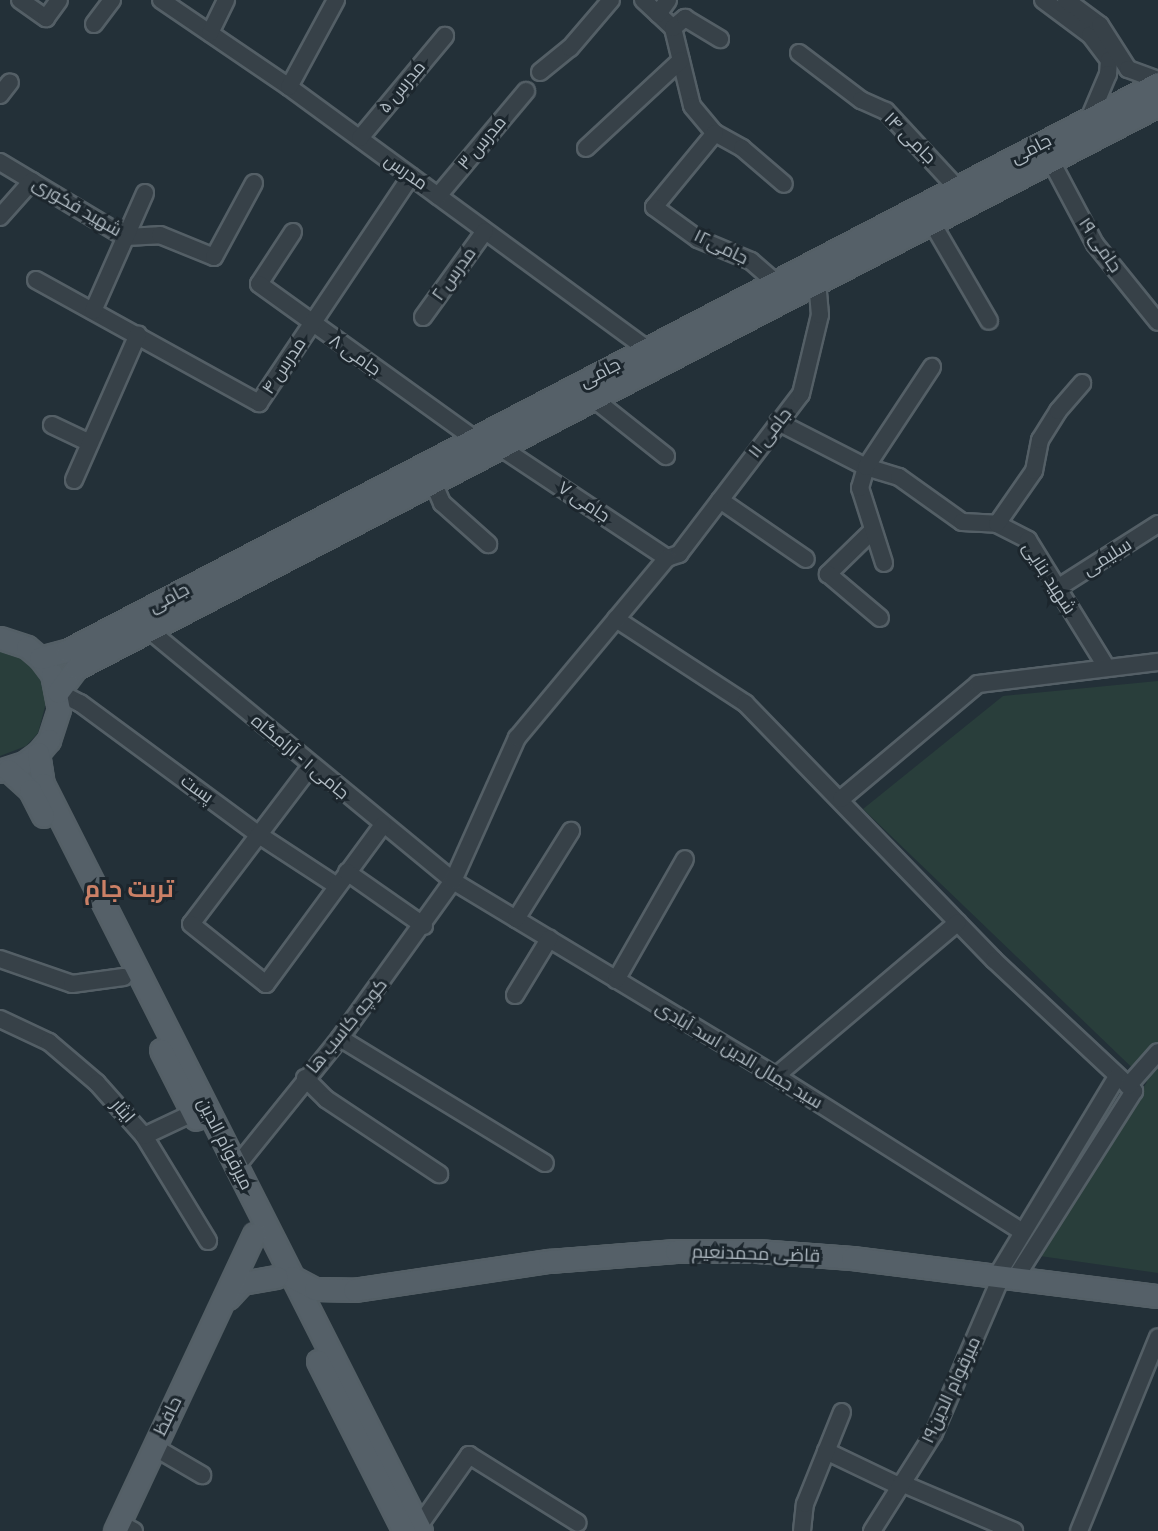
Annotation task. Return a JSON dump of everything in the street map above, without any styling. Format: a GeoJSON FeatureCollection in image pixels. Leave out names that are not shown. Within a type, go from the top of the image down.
{"type":"FeatureCollection","features":[{"type":"Feature","properties":{"kind":"main road","name":"جامی"},"geometry":{"type":"LineString","coordinates":[[58,692],[76,668],[594,399],[653,357],[776,282],[862,248],[896,231],[957,188],[1158,82]]}},
{"type":"Feature","properties":{"kind":"main road","name":"جامی"},"geometry":{"type":"LineString","coordinates":[[896,231],[932,223],[1158,105]]}},
{"type":"Feature","properties":{"kind":"main road","name":"جامی"},"geometry":{"type":"LineString","coordinates":[[40,658],[74,647],[475,439],[817,283],[862,248]]}},
{"type":"Feature","properties":{"kind":"main road"},"geometry":{"type":"LineString","coordinates":[[0,638],[27,646],[40,658],[58,692],[56,725],[38,753],[4,770]]}},
{"type":"Feature","properties":{"kind":"main road","name":"میرقوام الدین"},"geometry":{"type":"LineString","coordinates":[[38,753],[43,784],[165,1042],[182,1076],[236,1167],[284,1277],[414,1530]]}},
{"type":"Feature","properties":{"kind":"main road","name":"میرقوام الدین"},"geometry":{"type":"LineString","coordinates":[[4,770],[30,790],[124,977],[165,1042]]}},
{"type":"Feature","properties":{"kind":"main road","name":"میرقوام الدین"},"geometry":{"type":"LineString","coordinates":[[182,1076],[193,1113],[254,1234],[284,1277],[322,1339],[414,1530]]}},
{"type":"Feature","properties":{"kind":"main road","name":"حافظ"},"geometry":{"type":"LineString","coordinates":[[122,1528],[154,1447],[254,1234]]}},
{"type":"Feature","properties":{"kind":"main road","name":"قاضی محمدنعیم"},"geometry":{"type":"LineString","coordinates":[[284,1277],[315,1288],[354,1290],[549,1261],[675,1251],[781,1252],[1006,1275],[1158,1296]]}},
{"type":"Feature","properties":{"kind":"main road"},"geometry":{"type":"LineString","coordinates":[[223,1302],[242,1283],[284,1277]]}},
{"type":"Feature","properties":{"kind":"main road","name":"قاضی محمدنعیم"},"geometry":{"type":"LineString","coordinates":[[322,1339],[318,1324],[323,1313],[354,1290]]}},
{"type":"Feature","properties":{"kind":"street"},"geometry":{"type":"LineString","coordinates":[[20,0],[46,18],[59,0]]}},
{"type":"Feature","properties":{"kind":"street"},"geometry":{"type":"LineString","coordinates":[[94,24],[112,0]]}},
{"type":"Feature","properties":{"kind":"street","name":"مدرس"},"geometry":{"type":"LineString","coordinates":[[160,0],[360,138],[653,357]]}},
{"type":"Feature","properties":{"kind":"street"},"geometry":{"type":"LineString","coordinates":[[210,33],[226,0]]}},
{"type":"Feature","properties":{"kind":"street"},"geometry":{"type":"LineString","coordinates":[[289,87],[336,0]]}},
{"type":"Feature","properties":{"kind":"street"},"geometry":{"type":"LineString","coordinates":[[540,72],[570,48],[611,0]]}},
{"type":"Feature","properties":{"kind":"street"},"geometry":{"type":"LineString","coordinates":[[642,0],[663,7],[674,28],[692,106],[715,133],[742,148],[784,184]]}},
{"type":"Feature","properties":{"kind":"street"},"geometry":{"type":"LineString","coordinates":[[1043,0],[1090,35],[1109,60],[1108,74],[1089,119]]}},
{"type":"Feature","properties":{"kind":"street"},"geometry":{"type":"LineString","coordinates":[[1066,0],[1100,25],[1128,69],[1158,82]]}},
{"type":"Feature","properties":{"kind":"street"},"geometry":{"type":"LineString","coordinates":[[674,28],[685,18],[720,39]]}},
{"type":"Feature","properties":{"kind":"street","name":"مدرس ۵"},"geometry":{"type":"LineString","coordinates":[[360,138],[445,36]]}},
{"type":"Feature","properties":{"kind":"street","name":"جامی ۱۴"},"geometry":{"type":"LineString","coordinates":[[799,53],[861,100],[886,111],[957,188]]}},
{"type":"Feature","properties":{"kind":"street"},"geometry":{"type":"LineString","coordinates":[[586,148],[681,60]]}},
{"type":"Feature","properties":{"kind":"street","name":"مدرس ۳"},"geometry":{"type":"LineString","coordinates":[[438,196],[526,91]]}},
{"type":"Feature","properties":{"kind":"street","name":"جامی۱۲"},"geometry":{"type":"LineString","coordinates":[[715,133],[654,207],[698,239],[751,261],[776,282]]}},
{"type":"Feature","properties":{"kind":"street","name":"جامی ۱۹"},"geometry":{"type":"LineString","coordinates":[[1051,161],[1095,244],[1158,322]]}},
{"type":"Feature","properties":{"kind":"street","name":"شهید فکوری"},"geometry":{"type":"LineString","coordinates":[[0,162],[125,237],[160,235],[214,257],[254,183]]}},
{"type":"Feature","properties":{"kind":"street","name":"مدرس ۴"},"geometry":{"type":"LineString","coordinates":[[36,280],[138,334],[259,403],[411,176]]}},
{"type":"Feature","properties":{"kind":"street"},"geometry":{"type":"LineString","coordinates":[[0,217],[32,182]]}},
{"type":"Feature","properties":{"kind":"street"},"geometry":{"type":"LineString","coordinates":[[93,311],[145,193]]}},
{"type":"Feature","properties":{"kind":"street"},"geometry":{"type":"LineString","coordinates":[[932,223],[989,321]]}},
{"type":"Feature","properties":{"kind":"street","name":"مدرس ۲"},"geometry":{"type":"LineString","coordinates":[[423,317],[485,231]]}},
{"type":"Feature","properties":{"kind":"street","name":"جامی ۸"},"geometry":{"type":"LineString","coordinates":[[293,232],[259,284],[311,325],[475,439]]}},
{"type":"Feature","properties":{"kind":"street","name":"جامی ۱۱"},"geometry":{"type":"LineString","coordinates":[[616,619],[667,558],[679,554],[801,394],[820,315],[817,283]]}},
{"type":"Feature","properties":{"kind":"street"},"geometry":{"type":"LineString","coordinates":[[74,480],[138,334]]}},
{"type":"Feature","properties":{"kind":"street"},"geometry":{"type":"LineString","coordinates":[[884,563],[860,488],[866,467],[932,367]]}},
{"type":"Feature","properties":{"kind":"street"},"geometry":{"type":"LineString","coordinates":[[997,524],[1034,471],[1040,440],[1082,383]]}},
{"type":"Feature","properties":{"kind":"street"},"geometry":{"type":"LineString","coordinates":[[594,399],[666,456]]}},
{"type":"Feature","properties":{"kind":"street","name":"شهید بنایی"},"geometry":{"type":"LineString","coordinates":[[778,422],[866,467],[899,477],[962,522],[997,524],[1028,540],[1056,589],[1107,668]]}},
{"type":"Feature","properties":{"kind":"street"},"geometry":{"type":"LineString","coordinates":[[52,424],[90,443]]}},
{"type":"Feature","properties":{"kind":"street","name":"جامی ۷"},"geometry":{"type":"LineString","coordinates":[[500,447],[667,558]]}},
{"type":"Feature","properties":{"kind":"street"},"geometry":{"type":"LineString","coordinates":[[433,482],[442,502],[488,544]]}},
{"type":"Feature","properties":{"kind":"street"},"geometry":{"type":"LineString","coordinates":[[720,500],[806,559]]}},
{"type":"Feature","properties":{"kind":"street","name":"سلیمی"},"geometry":{"type":"LineString","coordinates":[[1056,589],[1158,524]]}},
{"type":"Feature","properties":{"kind":"street"},"geometry":{"type":"LineString","coordinates":[[872,531],[828,574],[880,618]]}},
{"type":"Feature","properties":{"kind":"street"},"geometry":{"type":"LineString","coordinates":[[616,619],[745,703],[958,922],[1126,1085]]}},
{"type":"Feature","properties":{"kind":"street","name":"کوچه کاسب ها"},"geometry":{"type":"LineString","coordinates":[[236,1167],[305,1078],[340,1038],[424,926],[453,881],[517,738],[616,619]]}},
{"type":"Feature","properties":{"kind":"street","name":"جامی ۱ - آرامگاه"},"geometry":{"type":"LineString","coordinates":[[149,630],[453,881]]}},
{"type":"Feature","properties":{"kind":"street"},"geometry":{"type":"LineString","coordinates":[[841,800],[978,684],[1158,662]]}},
{"type":"Feature","properties":{"kind":"street","name":"پست"},"geometry":{"type":"LineString","coordinates":[[58,692],[80,703],[259,835],[424,926]]}},
{"type":"Feature","properties":{"kind":"street"},"geometry":{"type":"LineString","coordinates":[[311,766],[191,924],[266,984],[383,825]]}},
{"type":"Feature","properties":{"kind":"street"},"geometry":{"type":"LineString","coordinates":[[516,919],[571,831]]}},
{"type":"Feature","properties":{"kind":"street"},"geometry":{"type":"LineString","coordinates":[[616,980],[685,859]]}},
{"type":"Feature","properties":{"kind":"street","name":"سید جمال الدین اسد آبادی"},"geometry":{"type":"LineString","coordinates":[[453,881],[777,1076],[1023,1232]]}},
{"type":"Feature","properties":{"kind":"street"},"geometry":{"type":"LineString","coordinates":[[777,1076],[958,922]]}},
{"type":"Feature","properties":{"kind":"street"},"geometry":{"type":"LineString","coordinates":[[515,995],[549,939]]}},
{"type":"Feature","properties":{"kind":"street"},"geometry":{"type":"LineString","coordinates":[[0,958],[72,984],[124,977]]}},
{"type":"Feature","properties":{"kind":"street","name":"ایثار"},"geometry":{"type":"LineString","coordinates":[[0,1019],[49,1042],[98,1083],[144,1136],[208,1241]]}},
{"type":"Feature","properties":{"kind":"street"},"geometry":{"type":"LineString","coordinates":[[340,1038],[545,1163]]}},
{"type":"Feature","properties":{"kind":"street"},"geometry":{"type":"LineString","coordinates":[[1006,1275],[1023,1232],[1126,1085],[1158,1052]]}},
{"type":"Feature","properties":{"kind":"street"},"geometry":{"type":"LineString","coordinates":[[305,1078],[326,1099],[439,1174]]}},
{"type":"Feature","properties":{"kind":"street"},"geometry":{"type":"LineString","coordinates":[[1006,1275],[1126,1085]]}},
{"type":"Feature","properties":{"kind":"street"},"geometry":{"type":"LineString","coordinates":[[144,1136],[193,1113]]}},
{"type":"Feature","properties":{"kind":"street","name":"میرقوام الدین۱۹"},"geometry":{"type":"LineString","coordinates":[[872,1531],[934,1433],[1006,1275]]}},
{"type":"Feature","properties":{"kind":"street"},"geometry":{"type":"LineString","coordinates":[[1079,1531],[1158,1337]]}},
{"type":"Feature","properties":{"kind":"street"},"geometry":{"type":"LineString","coordinates":[[802,1531],[805,1504],[842,1412]]}},
{"type":"Feature","properties":{"kind":"street"},"geometry":{"type":"LineString","coordinates":[[154,1447],[202,1475]]}},
{"type":"Feature","properties":{"kind":"street"},"geometry":{"type":"LineString","coordinates":[[826,1451],[900,1485],[1014,1531]]}},
{"type":"Feature","properties":{"kind":"street"},"geometry":{"type":"LineString","coordinates":[[414,1530],[469,1455],[579,1523]]}},
{"type":"Feature","properties":{"kind":"green space"},"geometry":{"type":"Polygon","coordinates":[[[0,649],[19,655],[33,666],[43,681],[47,699],[38,733],[26,746],[0,756],[0,649]]]}},
{"type":"Feature","properties":{"kind":"green space"},"geometry":{"type":"Polygon","coordinates":[[[1158,681],[1158,1273],[1033,1255],[1147,1082],[863,809],[1003,696],[1158,681]]]}},
{"type":"Feature","properties":{"kind":"district","name":"تربت جام"},"geometry":{"type":"Point","coordinates":[129,890]}}]}
